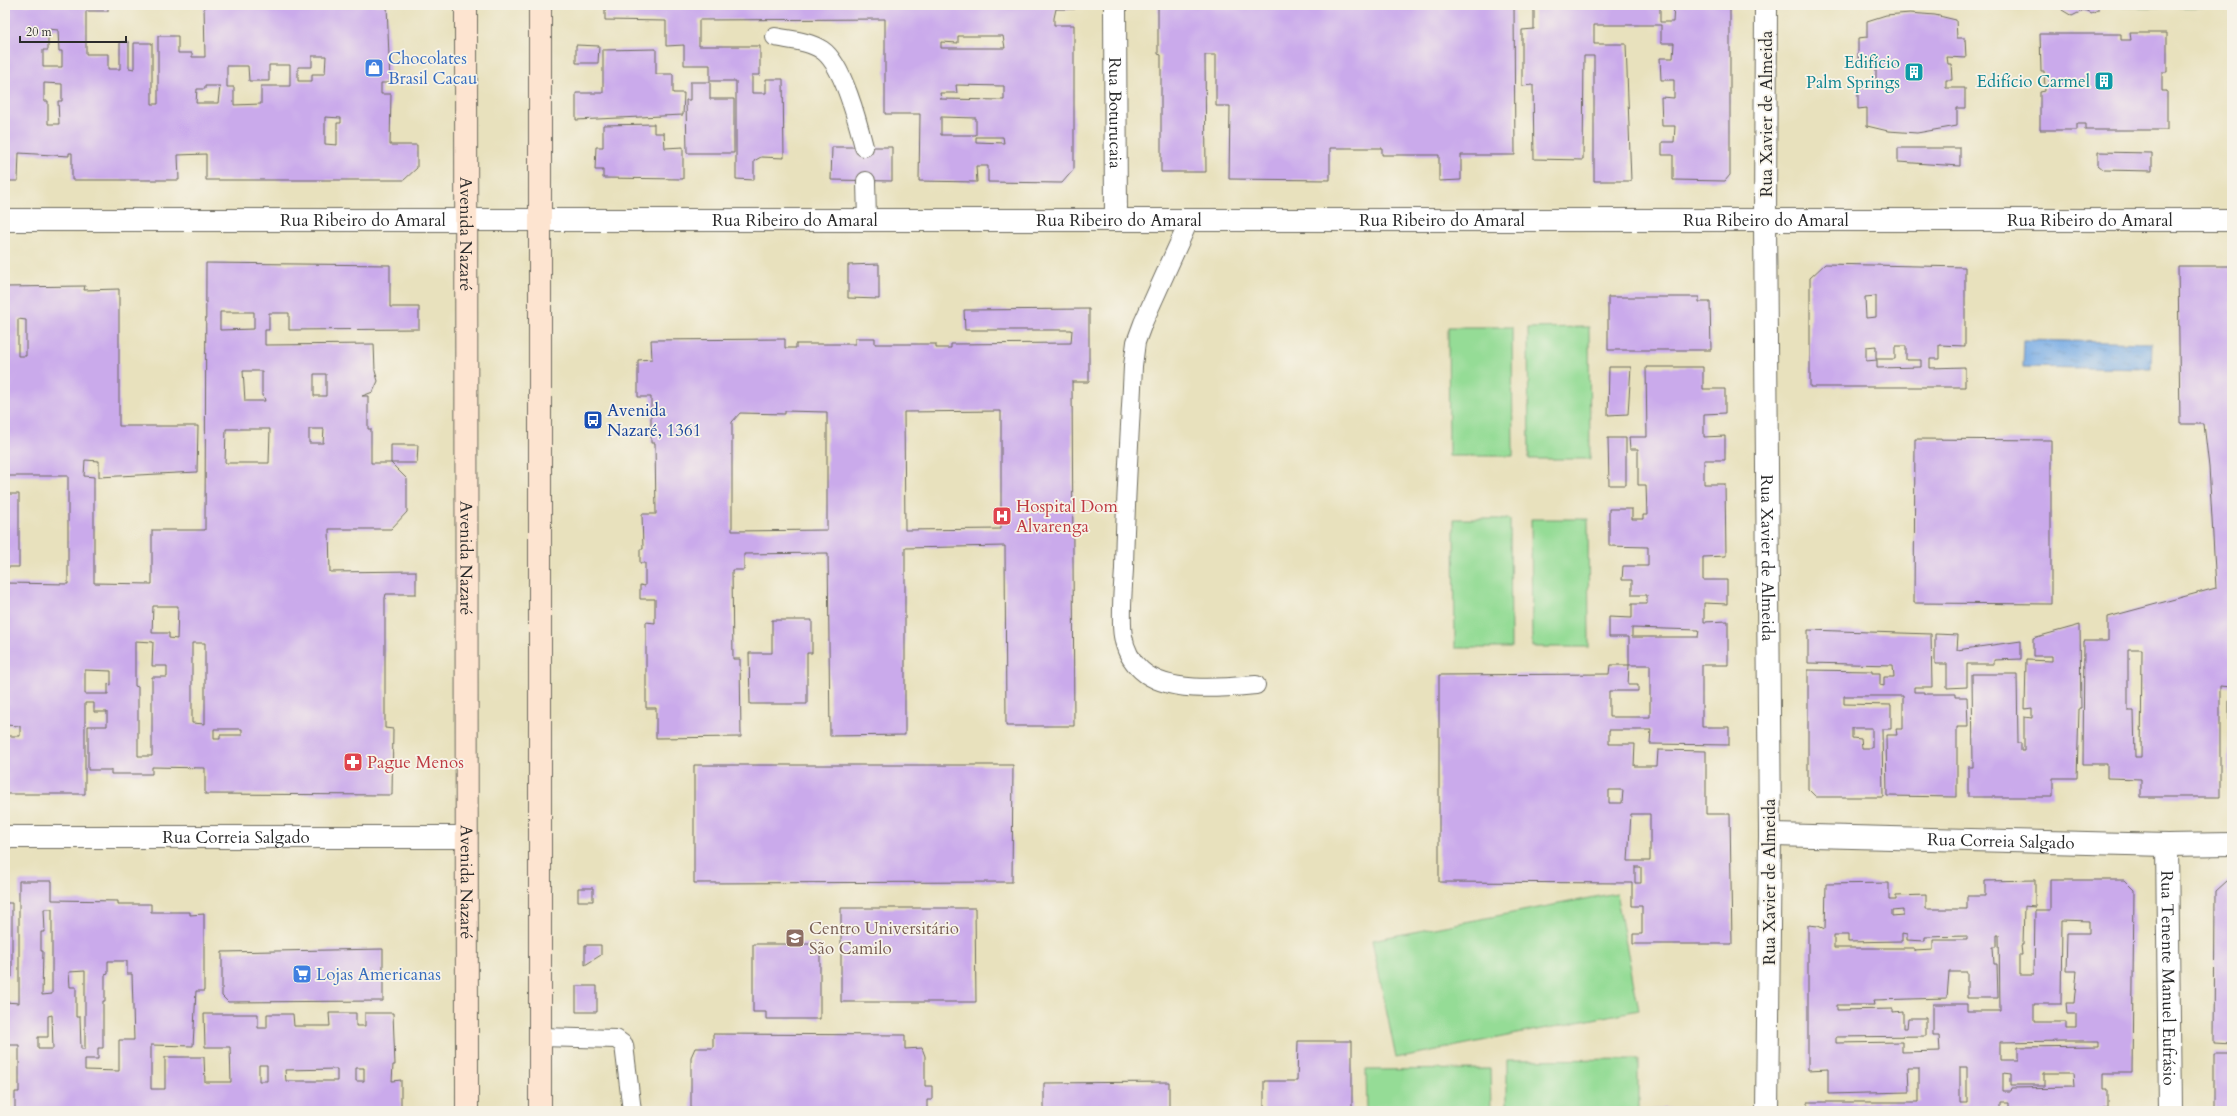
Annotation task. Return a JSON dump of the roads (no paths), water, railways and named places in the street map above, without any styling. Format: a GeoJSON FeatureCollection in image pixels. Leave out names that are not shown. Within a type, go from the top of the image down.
{"type":"FeatureCollection","features":[{"type":"Feature","properties":{"kind":"main road","name":"Avenida Nazaré"},"geometry":{"type":"LineString","coordinates":[[466,5],[467,1111]]}},
{"type":"Feature","properties":{"kind":"main road"},"geometry":{"type":"LineString","coordinates":[[540,5],[540,1111]]}},
{"type":"Feature","properties":{"kind":"street","name":"Rua Boturucaia"},"geometry":{"type":"LineString","coordinates":[[1115,5],[1116,220]]}},
{"type":"Feature","properties":{"kind":"street","name":"Rua Xavier de Almeida"},"geometry":{"type":"LineString","coordinates":[[1766,5],[1765,220],[1770,835],[1767,1111]]}},
{"type":"Feature","properties":{"kind":"street","name":"Rua Ribeiro do Amaral"},"geometry":{"type":"LineString","coordinates":[[5,220],[2232,220]]}},
{"type":"Feature","properties":{"kind":"street","name":"Rua Correia Salgado"},"geometry":{"type":"LineString","coordinates":[[1770,835],[2167,845],[2232,844]]}},
{"type":"Feature","properties":{"kind":"street","name":"Rua Correia Salgado"},"geometry":{"type":"LineString","coordinates":[[5,837],[466,837]]}},
{"type":"Feature","properties":{"kind":"street","name":"Rua Tenente Manuel Eufrásio"},"geometry":{"type":"LineString","coordinates":[[2167,845],[2170,1111]]}},
{"type":"Feature","properties":{"kind":"lane"},"geometry":{"type":"LineString","coordinates":[[774,37],[811,44],[822,50],[831,58],[843,82],[856,115],[864,147]]}},
{"type":"Feature","properties":{"kind":"lane"},"geometry":{"type":"LineString","coordinates":[[866,181],[867,220]]}},
{"type":"Feature","properties":{"kind":"lane"},"geometry":{"type":"LineString","coordinates":[[1189,221],[1136,342],[1133,366],[1125,533],[1123,635],[1128,654],[1142,670],[1158,680],[1179,687],[1239,687],[1256,684]]}},
{"type":"Feature","properties":{"kind":"lane"},"geometry":{"type":"LineString","coordinates":[[540,1038],[616,1039],[624,1045],[632,1111]]}},
{"type":"Feature","properties":{"kind":"water"},"geometry":{"type":"Polygon","coordinates":[[[2024,340],[2152,343],[2151,369],[2023,367],[2024,340]]]}},
{"type":"Feature","properties":{"kind":"place","name":"Chocolates Brasil Cacau"},"geometry":{"type":"Point","coordinates":[374,68]}},
{"type":"Feature","properties":{"kind":"place","name":"Edifício Palm Springs"},"geometry":{"type":"Point","coordinates":[1914,72]}},
{"type":"Feature","properties":{"kind":"place","name":"Edifício Carmel"},"geometry":{"type":"Point","coordinates":[2104,81]}},
{"type":"Feature","properties":{"kind":"place","name":"Avenida Nazaré, 1361"},"geometry":{"type":"Point","coordinates":[593,420]}},
{"type":"Feature","properties":{"kind":"place","name":"Hospital Dom Alvarenga"},"geometry":{"type":"Point","coordinates":[1002,516]}},
{"type":"Feature","properties":{"kind":"place","name":"Pague Menos"},"geometry":{"type":"Point","coordinates":[353,762]}},
{"type":"Feature","properties":{"kind":"place","name":"Centro Universitário São Camilo"},"geometry":{"type":"Point","coordinates":[795,938]}},
{"type":"Feature","properties":{"kind":"place","name":"Lojas Americanas"},"geometry":{"type":"Point","coordinates":[302,974]}}]}
